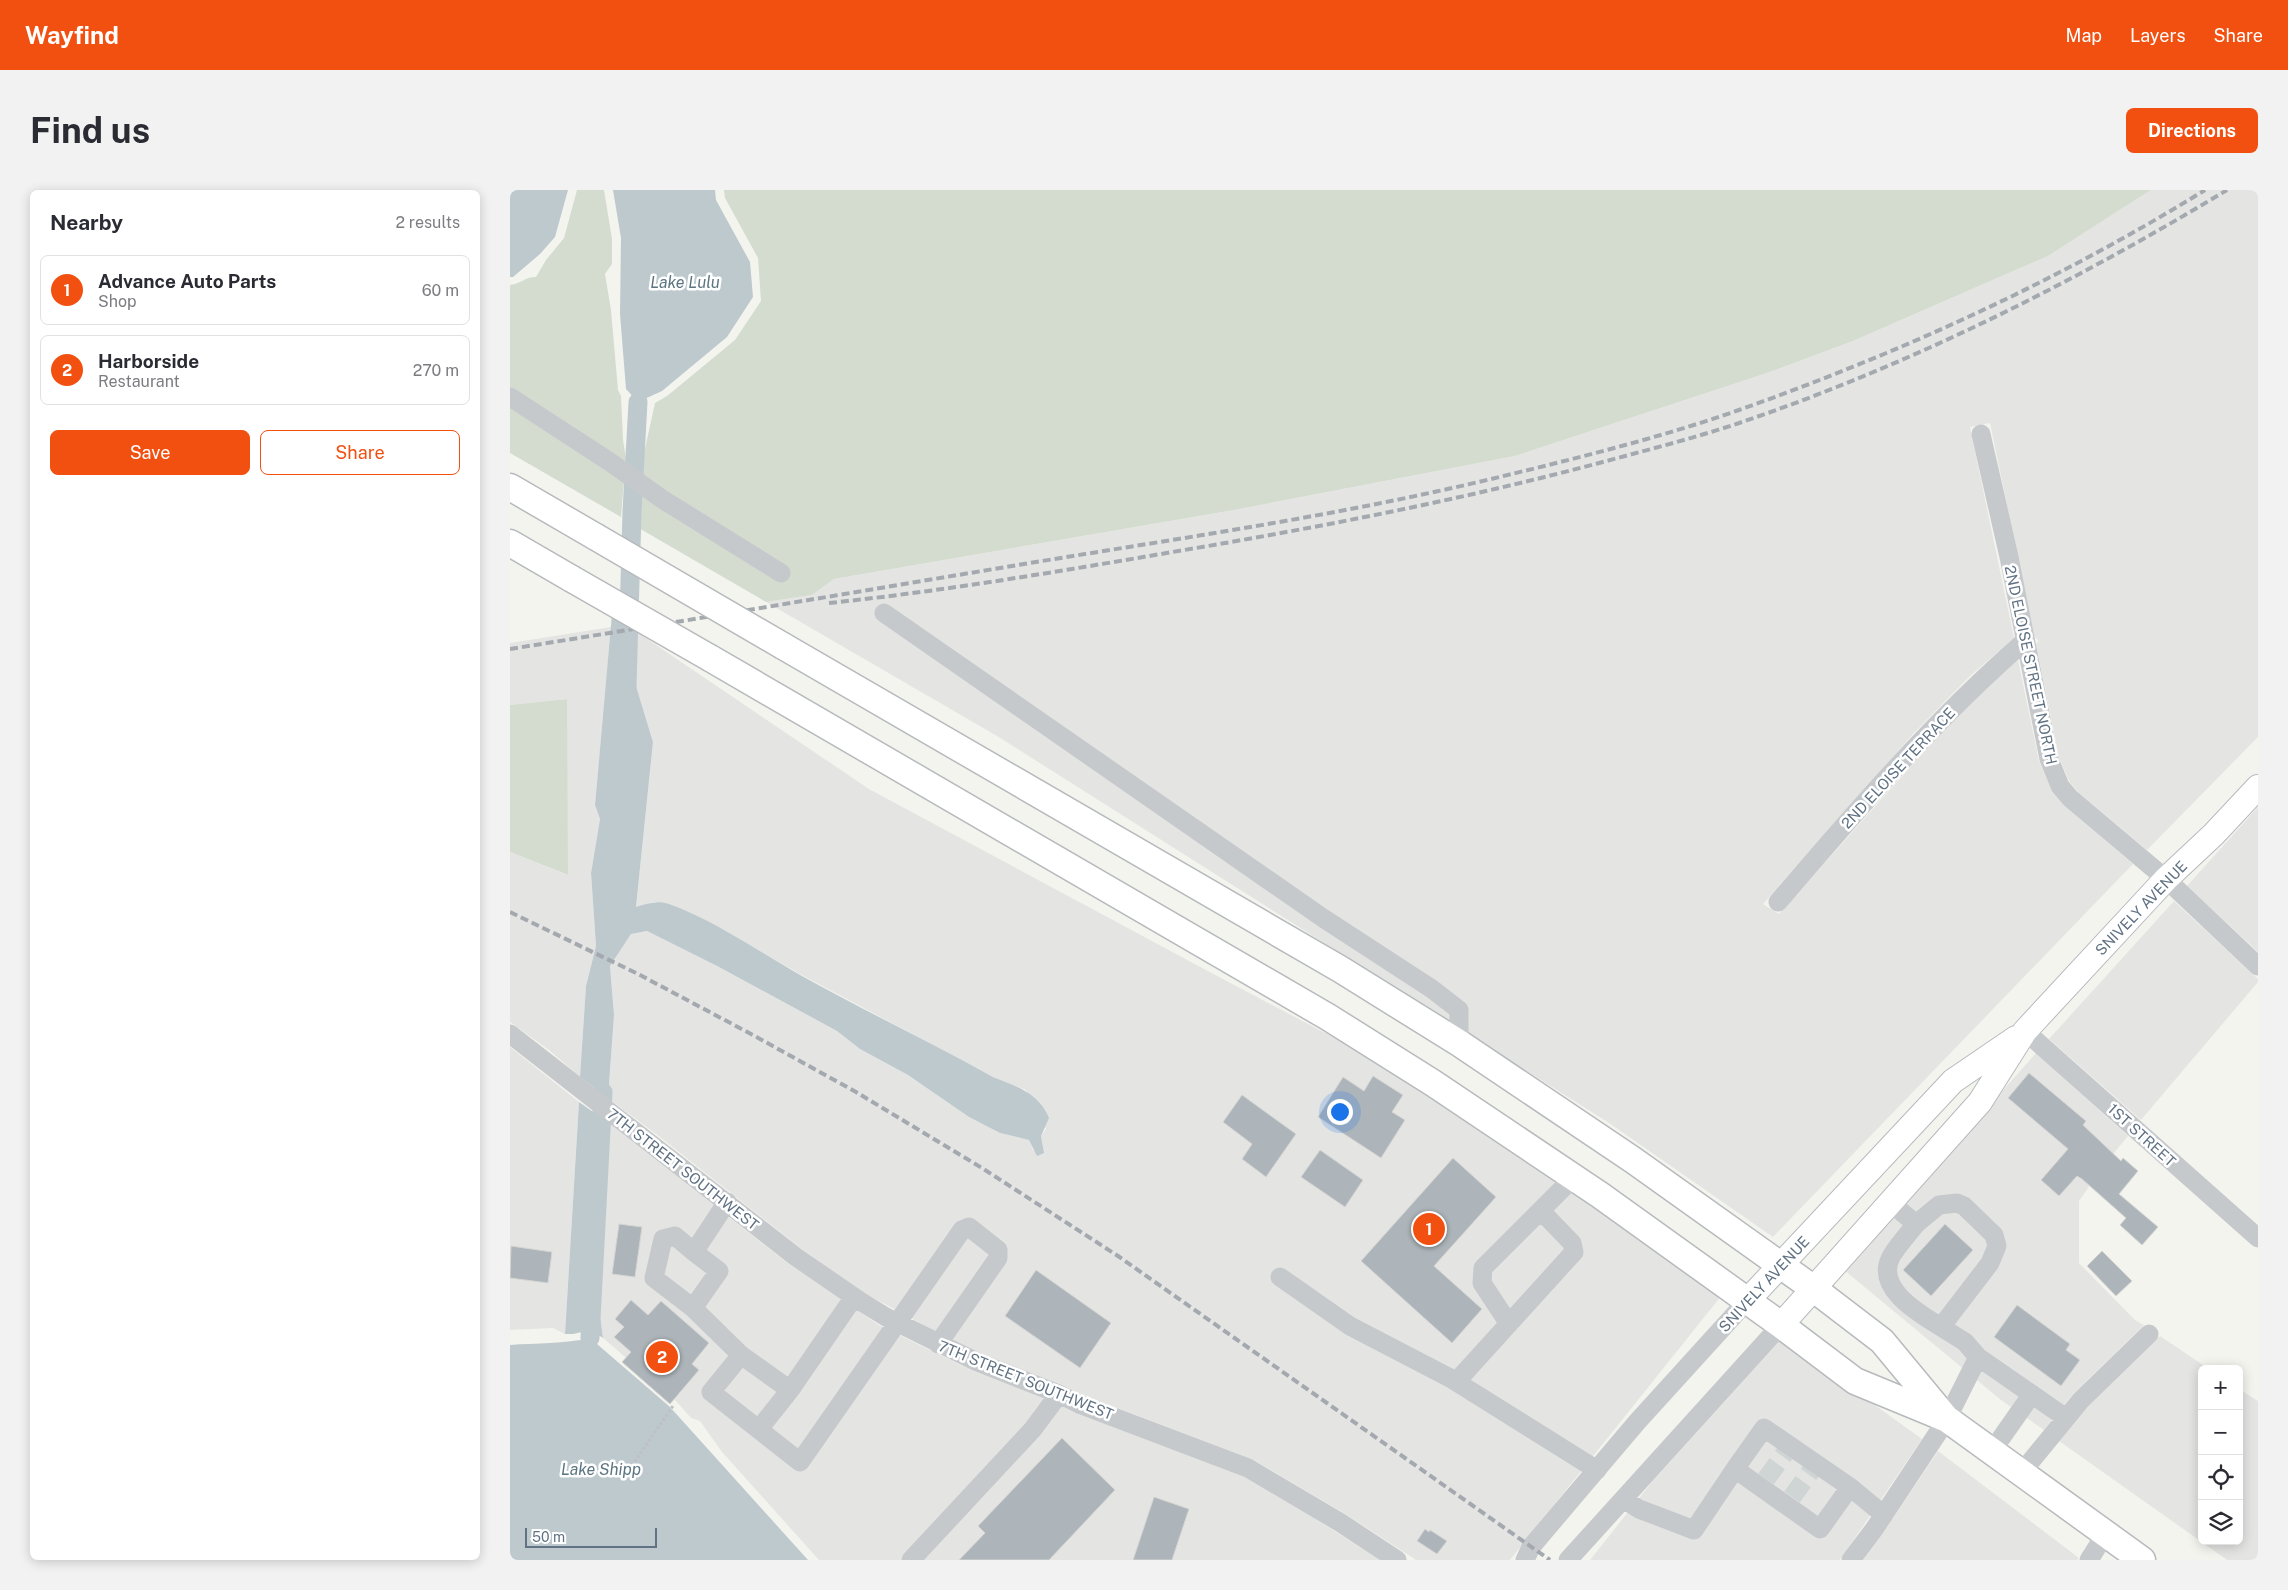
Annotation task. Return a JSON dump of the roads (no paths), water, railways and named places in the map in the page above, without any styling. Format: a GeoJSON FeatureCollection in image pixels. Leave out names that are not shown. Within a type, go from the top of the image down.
{"type":"FeatureCollection","features":[{"type":"Feature","properties":{"kind":"highway"},"geometry":{"type":"LineString","coordinates":[[510,487],[1332,964],[1459,1042],[1633,1160],[1814,1289],[1882,1341],[1948,1419],[2142,1560]]}},
{"type":"Feature","properties":{"kind":"highway"},"geometry":{"type":"LineString","coordinates":[[510,543],[1328,1017],[1574,1177],[1781,1325],[1855,1381],[1948,1419]]}},
{"type":"Feature","properties":{"kind":"main road","name":"SNIVELY AVENUE"},"geometry":{"type":"LineString","coordinates":[[1781,1325],[1980,1102],[2025,1031],[2166,879],[2258,787]]}},
{"type":"Feature","properties":{"kind":"main road","name":"SNIVELY AVENUE"},"geometry":{"type":"LineString","coordinates":[[1747,1301],[1953,1081],[2025,1031]]}},
{"type":"Feature","properties":{"kind":"street"},"geometry":{"type":"LineString","coordinates":[[510,397],[610,462],[662,499],[781,573]]}},
{"type":"Feature","properties":{"kind":"street","name":"2ND ELOISE STREET NORTH"},"geometry":{"type":"LineString","coordinates":[[1981,434],[2049,760],[2060,786],[2070,798],[2166,879],[2258,966]]}},
{"type":"Feature","properties":{"kind":"street"},"geometry":{"type":"LineString","coordinates":[[884,613],[1324,918],[1432,989],[1459,1010],[1459,1042]]}},
{"type":"Feature","properties":{"kind":"street","name":"2ND ELOISE TERRACE"},"geometry":{"type":"LineString","coordinates":[[1778,902],[1921,740],[1978,682],[2025,641]]}},
{"type":"Feature","properties":{"kind":"street","name":"1ST STREET"},"geometry":{"type":"LineString","coordinates":[[2025,1031],[2258,1238]]}},
{"type":"Feature","properties":{"kind":"street","name":"7TH STREET SOUTHWEST"},"geometry":{"type":"LineString","coordinates":[[510,1034],[796,1257],[854,1297],[938,1344],[977,1362],[1059,1394],[1079,1404],[1248,1468],[1326,1514],[1397,1560]]}},
{"type":"Feature","properties":{"kind":"street"},"geometry":{"type":"LineString","coordinates":[[1509,1324],[1482,1283],[1483,1268],[1574,1177]]}},
{"type":"Feature","properties":{"kind":"street"},"geometry":{"type":"LineString","coordinates":[[694,1252],[727,1202]]}},
{"type":"Feature","properties":{"kind":"street"},"geometry":{"type":"LineString","coordinates":[[1891,1203],[1916,1224]]}},
{"type":"Feature","properties":{"kind":"street"},"geometry":{"type":"LineString","coordinates":[[1941,1327],[1990,1263],[1997,1246],[1994,1235],[1964,1206],[1957,1203],[1939,1205],[1916,1224],[1892,1256],[1888,1268],[1888,1278],[1891,1286],[1903,1300],[1922,1316],[1965,1342],[1978,1357],[2066,1418]]}},
{"type":"Feature","properties":{"kind":"street"},"geometry":{"type":"LineString","coordinates":[[1456,1382],[1574,1252],[1572,1243],[1541,1211]]}},
{"type":"Feature","properties":{"kind":"street"},"geometry":{"type":"LineString","coordinates":[[741,1355],[712,1392],[800,1462],[962,1230],[969,1227],[998,1250],[998,1258],[938,1344]]}},
{"type":"Feature","properties":{"kind":"street"},"geometry":{"type":"LineString","coordinates":[[693,1308],[719,1271],[675,1236],[663,1239],[654,1278],[693,1308],[741,1355],[790,1390]]}},
{"type":"Feature","properties":{"kind":"street"},"geometry":{"type":"LineString","coordinates":[[1280,1277],[1350,1326],[1456,1382],[1597,1470]]}},
{"type":"Feature","properties":{"kind":"street"},"geometry":{"type":"LineString","coordinates":[[759,1429],[790,1390],[854,1297]]}},
{"type":"Feature","properties":{"kind":"street","name":"SNIVELY AVENUE"},"geometry":{"type":"LineString","coordinates":[[1525,1560],[1531,1547],[1597,1470],[1747,1301]]}},
{"type":"Feature","properties":{"kind":"street","name":"SNIVELY AVENUE"},"geometry":{"type":"LineString","coordinates":[[1568,1560],[1781,1325]]}},
{"type":"Feature","properties":{"kind":"street"},"geometry":{"type":"LineString","coordinates":[[2022,1472],[2080,1400],[2149,1334]]}},
{"type":"Feature","properties":{"kind":"street"},"geometry":{"type":"LineString","coordinates":[[1852,1560],[1948,1419],[1978,1357]]}},
{"type":"Feature","properties":{"kind":"street"},"geometry":{"type":"LineString","coordinates":[[911,1560],[1033,1429],[1059,1394]]}},
{"type":"Feature","properties":{"kind":"street"},"geometry":{"type":"LineString","coordinates":[[1992,1451],[2032,1394]]}},
{"type":"Feature","properties":{"kind":"street"},"geometry":{"type":"LineString","coordinates":[[1624,1499],[1639,1509],[1694,1530],[1764,1428],[1788,1449],[1813,1467],[1850,1487],[1884,1515]]}},
{"type":"Feature","properties":{"kind":"street"},"geometry":{"type":"LineString","coordinates":[[1735,1468],[1763,1483],[1789,1501],[1820,1529],[1850,1487]]}},
{"type":"Feature","properties":{"kind":"street"},"geometry":{"type":"LineString","coordinates":[[2089,1560],[2106,1534]]}},
{"type":"Feature","properties":{"kind":"water"},"geometry":{"type":"Polygon","coordinates":[[[510,190],[568,190],[555,237],[540,254],[513,277],[510,277],[510,190]]]}},
{"type":"Feature","properties":{"kind":"water","name":"Lake Lulu"},"geometry":{"type":"Polygon","coordinates":[[[613,190],[715,190],[716,200],[750,262],[753,297],[727,337],[662,391],[638,402],[626,389],[620,314],[621,238],[613,190]]]}},
{"type":"Feature","properties":{"kind":"water"},"geometry":{"type":"Polygon","coordinates":[[[612,614],[628,623],[626,653],[653,742],[636,907],[660,902],[704,919],[826,989],[993,1077],[1026,1091],[1045,1109],[1049,1118],[1041,1136],[1044,1153],[1037,1156],[1029,1140],[1000,1133],[969,1117],[908,1075],[860,1049],[837,1031],[719,967],[647,931],[631,934],[610,966],[614,1015],[608,1098],[580,1077],[586,986],[596,946],[591,873],[600,819],[595,805],[612,614]]]}},
{"type":"Feature","properties":{"kind":"water"},"geometry":{"type":"Polygon","coordinates":[[[579,1102],[606,1121],[603,1161],[595,1182],[594,1271],[603,1338],[591,1330],[565,1334],[579,1102]]]}},
{"type":"Feature","properties":{"kind":"water","name":"Lake Shipp"},"geometry":{"type":"Polygon","coordinates":[[[590,1338],[670,1407],[808,1560],[510,1560],[510,1345],[590,1338]]]}},
{"type":"Feature","properties":{"kind":"waterway"},"geometry":{"type":"LineString","coordinates":[[627,687],[632,512],[638,402]]}},
{"type":"Feature","properties":{"kind":"waterway"},"geometry":{"type":"LineString","coordinates":[[590,1338],[603,1092]]}},
{"type":"Feature","properties":{"kind":"tunnel"},"geometry":{"type":"LineString","coordinates":[[1766,1479],[1785,1453]]}},
{"type":"Feature","properties":{"kind":"tunnel"},"geometry":{"type":"LineString","coordinates":[[1792,1497],[1811,1471]]}},
{"type":"Feature","properties":{"kind":"railway"},"geometry":{"type":"LineString","coordinates":[[510,649],[1378,504],[1616,448],[1739,410],[1800,388],[1919,339],[2093,255],[2205,190]]}},
{"type":"Feature","properties":{"kind":"railway"},"geometry":{"type":"LineString","coordinates":[[829,603],[923,592],[1016,578],[1352,520],[1550,476],[1653,449],[1742,422],[1805,399],[1930,348],[2051,289],[2227,190]]}},
{"type":"Feature","properties":{"kind":"railway"},"geometry":{"type":"LineString","coordinates":[[510,912],[638,974],[751,1034],[856,1092],[982,1168],[1118,1256],[1550,1560]]}},
{"type":"Feature","properties":{"kind":"place","name":"Advance Auto Parts"},"geometry":{"type":"Point","coordinates":[1429,1229]}},
{"type":"Feature","properties":{"kind":"place","name":"Harborside"},"geometry":{"type":"Point","coordinates":[662,1357]}}]}
